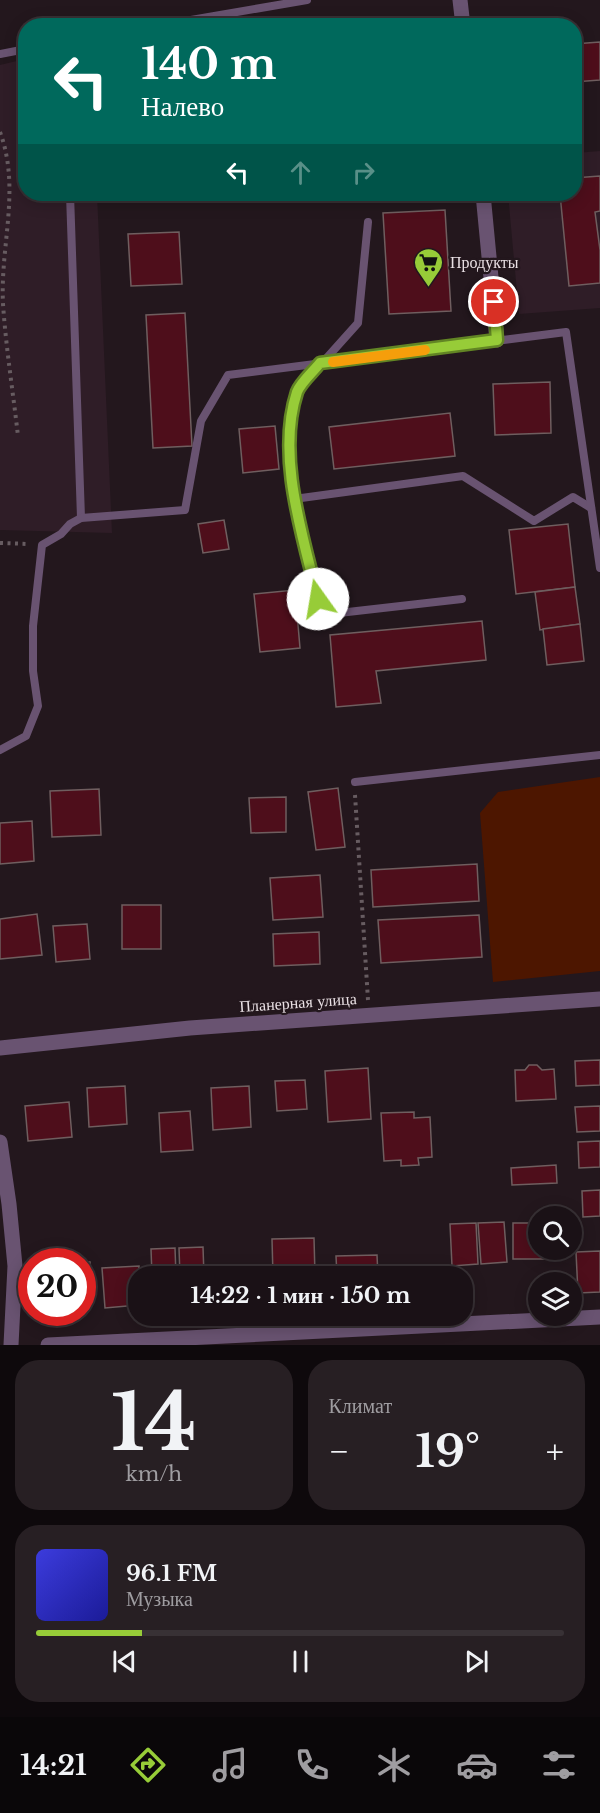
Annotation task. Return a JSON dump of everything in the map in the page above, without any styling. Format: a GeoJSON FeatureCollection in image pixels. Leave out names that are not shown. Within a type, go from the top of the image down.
{"type":"FeatureCollection","features":[{"type":"Feature","properties":{"kind":"street"},"geometry":{"type":"LineString","coordinates":[[460,0],[462,18]]}},
{"type":"Feature","properties":{"kind":"street"},"geometry":{"type":"LineString","coordinates":[[484,201],[497,340]]}},
{"type":"Feature","properties":{"kind":"street","name":"Планерная улица"},"geometry":{"type":"LineString","coordinates":[[0,1048],[190,1028],[600,999]]}},
{"type":"Feature","properties":{"kind":"street"},"geometry":{"type":"LineString","coordinates":[[0,1142],[15,1266],[11,1345]]}},
{"type":"Feature","properties":{"kind":"street"},"geometry":{"type":"LineString","coordinates":[[48,1345],[194,1341],[600,1317]]}},
{"type":"Feature","properties":{"kind":"lane"},"geometry":{"type":"LineString","coordinates":[[202,18],[307,0]]}},
{"type":"Feature","properties":{"kind":"lane"},"geometry":{"type":"LineString","coordinates":[[0,54],[18,51]]}},
{"type":"Feature","properties":{"kind":"lane"},"geometry":{"type":"LineString","coordinates":[[70,201],[81,518]]}},
{"type":"Feature","properties":{"kind":"lane"},"geometry":{"type":"LineString","coordinates":[[368,222],[358,323],[298,390],[289,435],[294,499],[318,599],[339,613],[462,599]]}},
{"type":"Feature","properties":{"kind":"lane"},"geometry":{"type":"LineString","coordinates":[[0,750],[26,736],[38,705],[33,671],[33,626],[42,545],[81,518],[185,510],[201,421],[228,375],[566,332],[600,568]]}},
{"type":"Feature","properties":{"kind":"lane"},"geometry":{"type":"LineString","coordinates":[[294,499],[463,476],[534,521],[573,497],[591,508]]}},
{"type":"Feature","properties":{"kind":"lane"},"geometry":{"type":"LineString","coordinates":[[355,782],[600,755]]}},
{"type":"Feature","properties":{"kind":"path"},"geometry":{"type":"LineString","coordinates":[[0,132],[8,154],[10,182],[3,302],[18,436]]}},
{"type":"Feature","properties":{"kind":"path"},"geometry":{"type":"LineString","coordinates":[[0,543],[42,545]]}},
{"type":"Feature","properties":{"kind":"path"},"geometry":{"type":"LineString","coordinates":[[355,782],[369,1016]]}},
{"type":"Feature","properties":{"kind":"shaded area"},"geometry":{"type":"Polygon","coordinates":[[[18,61],[18,201],[97,201],[112,533],[0,530],[0,65],[18,61]]]}},
{"type":"Feature","properties":{"kind":"shaded area"},"geometry":{"type":"Polygon","coordinates":[[[600,151],[600,308],[519,314],[509,201],[582,201],[582,152],[600,151]]]}},
{"type":"Feature","properties":{"kind":"shaded area"},"geometry":{"type":"Polygon","coordinates":[[[600,777],[600,971],[493,982],[480,813],[498,792],[600,777]]]}},
{"type":"Feature","properties":{"kind":"building"},"geometry":{"type":"Polygon","coordinates":[[[600,42],[600,80],[582,81],[582,43],[600,42]]]}},
{"type":"Feature","properties":{"kind":"building"},"geometry":{"type":"Polygon","coordinates":[[[600,176],[600,211],[595,212],[600,250],[600,283],[569,286],[561,201],[582,201],[582,177],[600,176]]]}},
{"type":"Feature","properties":{"kind":"building"},"geometry":{"type":"Polygon","coordinates":[[[445,210],[451,311],[389,314],[383,213],[445,210]]]}},
{"type":"Feature","properties":{"kind":"building"},"geometry":{"type":"Polygon","coordinates":[[[179,232],[182,284],[131,286],[128,234],[179,232]]]}},
{"type":"Feature","properties":{"kind":"building"},"geometry":{"type":"Polygon","coordinates":[[[185,313],[192,446],[153,448],[146,315],[185,313]]]}},
{"type":"Feature","properties":{"kind":"building"},"geometry":{"type":"Polygon","coordinates":[[[550,382],[551,433],[495,435],[493,384],[550,382]]]}},
{"type":"Feature","properties":{"kind":"building"},"geometry":{"type":"Polygon","coordinates":[[[450,413],[455,456],[334,469],[329,427],[450,413]]]}},
{"type":"Feature","properties":{"kind":"building"},"geometry":{"type":"Polygon","coordinates":[[[275,426],[279,469],[243,473],[239,429],[275,426]]]}},
{"type":"Feature","properties":{"kind":"building"},"geometry":{"type":"Polygon","coordinates":[[[224,520],[229,549],[203,553],[198,524],[224,520]]]}},
{"type":"Feature","properties":{"kind":"building"},"geometry":{"type":"Polygon","coordinates":[[[568,524],[575,587],[516,594],[509,530],[568,524]]]}},
{"type":"Feature","properties":{"kind":"building"},"geometry":{"type":"Polygon","coordinates":[[[575,587],[580,624],[540,630],[535,592],[575,587]]]}},
{"type":"Feature","properties":{"kind":"building"},"geometry":{"type":"Polygon","coordinates":[[[295,590],[300,648],[260,652],[254,594],[295,590]]]}},
{"type":"Feature","properties":{"kind":"building"},"geometry":{"type":"Polygon","coordinates":[[[482,621],[486,660],[376,671],[381,703],[336,707],[330,635],[482,621]]]}},
{"type":"Feature","properties":{"kind":"building"},"geometry":{"type":"Polygon","coordinates":[[[580,624],[584,661],[547,665],[543,629],[580,624]]]}},
{"type":"Feature","properties":{"kind":"building"},"geometry":{"type":"Polygon","coordinates":[[[338,788],[345,847],[316,850],[308,792],[338,788]]]}},
{"type":"Feature","properties":{"kind":"building"},"geometry":{"type":"Polygon","coordinates":[[[99,789],[101,835],[52,837],[50,791],[99,789]]]}},
{"type":"Feature","properties":{"kind":"building"},"geometry":{"type":"Polygon","coordinates":[[[286,797],[286,832],[251,833],[249,798],[286,797]]]}},
{"type":"Feature","properties":{"kind":"building"},"geometry":{"type":"Polygon","coordinates":[[[32,821],[34,861],[0,864],[0,823],[32,821]]]}},
{"type":"Feature","properties":{"kind":"building"},"geometry":{"type":"Polygon","coordinates":[[[477,864],[479,901],[373,907],[371,870],[477,864]]]}},
{"type":"Feature","properties":{"kind":"building"},"geometry":{"type":"Polygon","coordinates":[[[320,875],[323,917],[273,920],[270,878],[320,875]]]}},
{"type":"Feature","properties":{"kind":"building"},"geometry":{"type":"Polygon","coordinates":[[[122,905],[161,905],[161,949],[122,949],[122,905]]]}},
{"type":"Feature","properties":{"kind":"building"},"geometry":{"type":"Polygon","coordinates":[[[37,914],[42,955],[0,959],[0,919],[37,914]]]}},
{"type":"Feature","properties":{"kind":"building"},"geometry":{"type":"Polygon","coordinates":[[[479,915],[482,957],[381,963],[378,920],[479,915]]]}},
{"type":"Feature","properties":{"kind":"building"},"geometry":{"type":"Polygon","coordinates":[[[87,924],[90,959],[56,962],[53,926],[87,924]]]}},
{"type":"Feature","properties":{"kind":"building"},"geometry":{"type":"Polygon","coordinates":[[[319,932],[320,964],[274,966],[273,934],[319,932]]]}},
{"type":"Feature","properties":{"kind":"building"},"geometry":{"type":"Polygon","coordinates":[[[600,1060],[600,1085],[576,1086],[575,1061],[600,1060]]]}},
{"type":"Feature","properties":{"kind":"building"},"geometry":{"type":"Polygon","coordinates":[[[529,1065],[537,1065],[542,1070],[554,1069],[556,1099],[516,1101],[515,1070],[525,1070],[529,1065]]]}},
{"type":"Feature","properties":{"kind":"building"},"geometry":{"type":"Polygon","coordinates":[[[368,1068],[371,1119],[328,1122],[325,1071],[368,1068]]]}},
{"type":"Feature","properties":{"kind":"building"},"geometry":{"type":"Polygon","coordinates":[[[305,1080],[307,1109],[277,1111],[275,1081],[305,1080]]]}},
{"type":"Feature","properties":{"kind":"building"},"geometry":{"type":"Polygon","coordinates":[[[125,1086],[127,1124],[89,1127],[87,1088],[125,1086]]]}},
{"type":"Feature","properties":{"kind":"building"},"geometry":{"type":"Polygon","coordinates":[[[249,1086],[251,1127],[213,1130],[211,1088],[249,1086]]]}},
{"type":"Feature","properties":{"kind":"building"},"geometry":{"type":"Polygon","coordinates":[[[69,1102],[72,1137],[28,1141],[25,1106],[69,1102]]]}},
{"type":"Feature","properties":{"kind":"building"},"geometry":{"type":"Polygon","coordinates":[[[600,1106],[600,1131],[577,1132],[575,1107],[600,1106]]]}},
{"type":"Feature","properties":{"kind":"building"},"geometry":{"type":"Polygon","coordinates":[[[190,1111],[193,1150],[161,1152],[159,1113],[190,1111]]]}},
{"type":"Feature","properties":{"kind":"building"},"geometry":{"type":"Polygon","coordinates":[[[414,1112],[414,1118],[430,1117],[432,1157],[418,1158],[419,1165],[401,1166],[401,1160],[384,1161],[381,1113],[414,1112]]]}},
{"type":"Feature","properties":{"kind":"building"},"geometry":{"type":"Polygon","coordinates":[[[600,1141],[600,1167],[579,1168],[578,1142],[600,1141]]]}},
{"type":"Feature","properties":{"kind":"building"},"geometry":{"type":"Polygon","coordinates":[[[556,1165],[557,1183],[512,1185],[511,1168],[556,1165]]]}},
{"type":"Feature","properties":{"kind":"building"},"geometry":{"type":"Polygon","coordinates":[[[600,1190],[600,1216],[583,1217],[582,1191],[600,1190]]]}},
{"type":"Feature","properties":{"kind":"building"},"geometry":{"type":"Polygon","coordinates":[[[504,1222],[507,1262],[481,1264],[478,1223],[504,1222]]]}},
{"type":"Feature","properties":{"kind":"building"},"geometry":{"type":"Polygon","coordinates":[[[476,1223],[478,1264],[452,1266],[450,1224],[476,1223]]]}},
{"type":"Feature","properties":{"kind":"building"},"geometry":{"type":"Polygon","coordinates":[[[513,1223],[528,1223],[528,1259],[513,1259],[513,1223]]]}},
{"type":"Feature","properties":{"kind":"building"},"geometry":{"type":"Polygon","coordinates":[[[314,1238],[315,1266],[273,1266],[272,1239],[314,1238]]]}},
{"type":"Feature","properties":{"kind":"building"},"geometry":{"type":"Polygon","coordinates":[[[203,1247],[204,1266],[180,1266],[179,1248],[203,1247]]]}},
{"type":"Feature","properties":{"kind":"building"},"geometry":{"type":"Polygon","coordinates":[[[175,1248],[176,1266],[152,1266],[151,1249],[175,1248]]]}},
{"type":"Feature","properties":{"kind":"building"},"geometry":{"type":"Polygon","coordinates":[[[600,1251],[600,1292],[582,1293],[582,1272],[577,1272],[576,1260],[582,1260],[582,1252],[600,1251]]]}},
{"type":"Feature","properties":{"kind":"building"},"geometry":{"type":"Polygon","coordinates":[[[377,1255],[378,1266],[336,1266],[336,1256],[377,1255]]]}},
{"type":"Feature","properties":{"kind":"building"},"geometry":{"type":"Polygon","coordinates":[[[128,1267],[128,1306],[105,1308],[102,1268],[128,1267]]]}},
{"type":"Feature","properties":{"kind":"slow traffic"},"geometry":{"type":"LineString","coordinates":[[333,362],[425,350]]}},
{"type":"Feature","properties":{"kind":"place","name":"Продукты"},"geometry":{"type":"Point","coordinates":[429,288]}},
{"type":"Feature","properties":{"kind":"route"},"geometry":{"type":"LineString","coordinates":[[318,599],[294,499],[289,435],[298,390],[320,363],[497,340],[494,302]]}}]}
